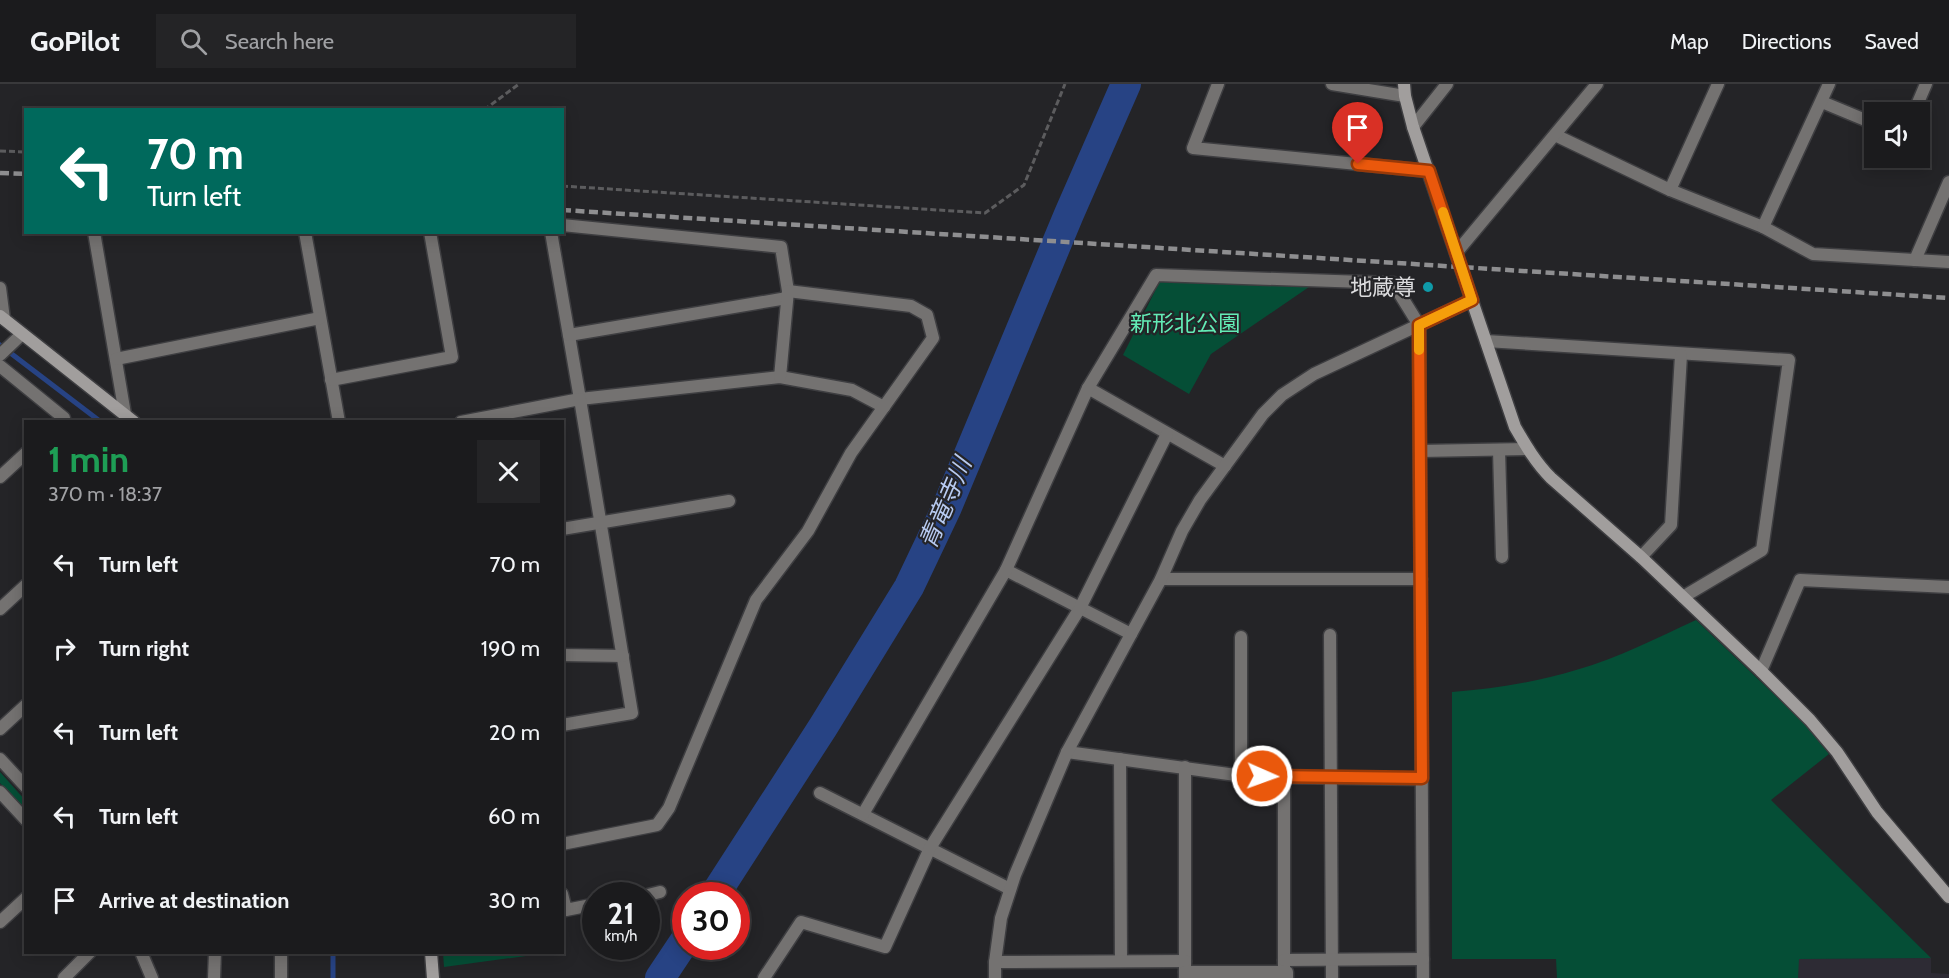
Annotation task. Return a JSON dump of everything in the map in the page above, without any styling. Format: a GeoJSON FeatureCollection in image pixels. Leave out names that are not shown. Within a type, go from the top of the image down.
{"type":"FeatureCollection","features":[{"type":"Feature","properties":{"kind":"street"},"geometry":{"type":"LineString","coordinates":[[1218,84],[1192,148],[1429,171]]}},
{"type":"Feature","properties":{"kind":"street"},"geometry":{"type":"LineString","coordinates":[[1332,84],[1405,90],[1413,127],[1515,427],[1538,465],[1570,496],[1641,557],[1810,720],[1837,752],[1877,812],[1949,897]]}},
{"type":"Feature","properties":{"kind":"street"},"geometry":{"type":"LineString","coordinates":[[1413,127],[1447,84]]}},
{"type":"Feature","properties":{"kind":"street"},"geometry":{"type":"LineString","coordinates":[[1456,253],[1597,84]]}},
{"type":"Feature","properties":{"kind":"street"},"geometry":{"type":"LineString","coordinates":[[1670,190],[1718,84]]}},
{"type":"Feature","properties":{"kind":"street"},"geometry":{"type":"LineString","coordinates":[[1763,227],[1829,84]]}},
{"type":"Feature","properties":{"kind":"street"},"geometry":{"type":"LineString","coordinates":[[1918,102],[1926,84]]}},
{"type":"Feature","properties":{"kind":"street"},"geometry":{"type":"LineString","coordinates":[[1822,102],[1864,119]]}},
{"type":"Feature","properties":{"kind":"street"},"geometry":{"type":"LineString","coordinates":[[1555,135],[1670,190],[1763,227],[1813,254],[1949,262]]}},
{"type":"Feature","properties":{"kind":"street"},"geometry":{"type":"LineString","coordinates":[[1915,260],[1949,182]]}},
{"type":"Feature","properties":{"kind":"street"},"geometry":{"type":"LineString","coordinates":[[564,225],[781,247],[788,294],[780,377]]}},
{"type":"Feature","properties":{"kind":"street"},"geometry":{"type":"LineString","coordinates":[[94,234],[116,359],[129,418]]}},
{"type":"Feature","properties":{"kind":"street"},"geometry":{"type":"LineString","coordinates":[[305,234],[339,420]]}},
{"type":"Feature","properties":{"kind":"street"},"geometry":{"type":"LineString","coordinates":[[331,380],[452,357],[430,234]]}},
{"type":"Feature","properties":{"kind":"street"},"geometry":{"type":"LineString","coordinates":[[550,234],[632,713],[564,726]]}},
{"type":"Feature","properties":{"kind":"street"},"geometry":{"type":"LineString","coordinates":[[863,814],[1006,570],[1088,388],[1156,275],[1393,283],[1419,325],[1423,978]]}},
{"type":"Feature","properties":{"kind":"street"},"geometry":{"type":"LineString","coordinates":[[0,288],[2,317],[129,418]]}},
{"type":"Feature","properties":{"kind":"street"},"geometry":{"type":"LineString","coordinates":[[564,844],[657,825],[669,808],[756,600],[808,531],[851,453],[933,338],[927,315],[911,306],[788,294],[569,336]]}},
{"type":"Feature","properties":{"kind":"street"},"geometry":{"type":"LineString","coordinates":[[995,978],[1001,918],[1015,874],[1067,752],[1161,579],[1195,508],[1263,414],[1282,395],[1314,374],[1472,300]]}},
{"type":"Feature","properties":{"kind":"street"},"geometry":{"type":"LineString","coordinates":[[116,359],[320,318]]}},
{"type":"Feature","properties":{"kind":"street"},"geometry":{"type":"LineString","coordinates":[[0,355],[22,334]]}},
{"type":"Feature","properties":{"kind":"street"},"geometry":{"type":"LineString","coordinates":[[1486,341],[1789,360],[1762,550],[1683,597]]}},
{"type":"Feature","properties":{"kind":"street"},"geometry":{"type":"LineString","coordinates":[[1641,557],[1671,525],[1681,355]]}},
{"type":"Feature","properties":{"kind":"street"},"geometry":{"type":"LineString","coordinates":[[0,366],[64,418],[62,420]]}},
{"type":"Feature","properties":{"kind":"street"},"geometry":{"type":"LineString","coordinates":[[471,420],[580,399],[780,377],[852,390],[884,407]]}},
{"type":"Feature","properties":{"kind":"street"},"geometry":{"type":"LineString","coordinates":[[1088,388],[1225,466]]}},
{"type":"Feature","properties":{"kind":"street"},"geometry":{"type":"LineString","coordinates":[[764,978],[801,922],[885,947],[930,848],[1080,608],[1167,435]]}},
{"type":"Feature","properties":{"kind":"street"},"geometry":{"type":"LineString","coordinates":[[1420,451],[1528,449]]}},
{"type":"Feature","properties":{"kind":"street"},"geometry":{"type":"LineString","coordinates":[[1500,450],[1502,557]]}},
{"type":"Feature","properties":{"kind":"street"},"geometry":{"type":"LineString","coordinates":[[0,477],[24,455]]}},
{"type":"Feature","properties":{"kind":"street"},"geometry":{"type":"LineString","coordinates":[[564,529],[729,501]]}},
{"type":"Feature","properties":{"kind":"street"},"geometry":{"type":"LineString","coordinates":[[1006,570],[1131,634]]}},
{"type":"Feature","properties":{"kind":"street"},"geometry":{"type":"LineString","coordinates":[[1161,579],[1421,579]]}},
{"type":"Feature","properties":{"kind":"street"},"geometry":{"type":"LineString","coordinates":[[1761,671],[1800,580],[1949,587]]}},
{"type":"Feature","properties":{"kind":"street"},"geometry":{"type":"LineString","coordinates":[[0,609],[24,587]]}},
{"type":"Feature","properties":{"kind":"street"},"geometry":{"type":"LineString","coordinates":[[1330,635],[1332,978]]}},
{"type":"Feature","properties":{"kind":"street"},"geometry":{"type":"LineString","coordinates":[[1241,637],[1241,775]]}},
{"type":"Feature","properties":{"kind":"street"},"geometry":{"type":"LineString","coordinates":[[564,654],[622,656]]}},
{"type":"Feature","properties":{"kind":"street"},"geometry":{"type":"LineString","coordinates":[[0,729],[24,707]]}},
{"type":"Feature","properties":{"kind":"street"},"geometry":{"type":"LineString","coordinates":[[1067,752],[1241,775],[1422,778]]}},
{"type":"Feature","properties":{"kind":"street"},"geometry":{"type":"LineString","coordinates":[[0,759],[24,785]]}},
{"type":"Feature","properties":{"kind":"street"},"geometry":{"type":"LineString","coordinates":[[1120,759],[1121,961]]}},
{"type":"Feature","properties":{"kind":"street"},"geometry":{"type":"LineString","coordinates":[[1185,767],[1185,970]]}},
{"type":"Feature","properties":{"kind":"street"},"geometry":{"type":"LineString","coordinates":[[1284,777],[1285,970]]}},
{"type":"Feature","properties":{"kind":"street"},"geometry":{"type":"LineString","coordinates":[[820,793],[1010,889]]}},
{"type":"Feature","properties":{"kind":"street"},"geometry":{"type":"LineString","coordinates":[[1,794],[24,818]]}},
{"type":"Feature","properties":{"kind":"street"},"geometry":{"type":"LineString","coordinates":[[0,922],[24,900]]}},
{"type":"Feature","properties":{"kind":"street"},"geometry":{"type":"LineString","coordinates":[[564,902],[566,910],[582,907]]}},
{"type":"Feature","properties":{"kind":"street"},"geometry":{"type":"LineString","coordinates":[[64,978],[88,954]]}},
{"type":"Feature","properties":{"kind":"street"},"geometry":{"type":"LineString","coordinates":[[142,954],[152,978]]}},
{"type":"Feature","properties":{"kind":"street"},"geometry":{"type":"LineString","coordinates":[[214,954],[214,978]]}},
{"type":"Feature","properties":{"kind":"street"},"geometry":{"type":"LineString","coordinates":[[281,954],[281,978]]}},
{"type":"Feature","properties":{"kind":"street"},"geometry":{"type":"LineString","coordinates":[[431,954],[433,978]]}},
{"type":"Feature","properties":{"kind":"street"},"geometry":{"type":"LineString","coordinates":[[995,962],[1121,961],[1185,970],[1285,970],[1332,960],[1423,959]]}},
{"type":"Feature","properties":{"kind":"path"},"geometry":{"type":"LineString","coordinates":[[487,108],[519,84]]}},
{"type":"Feature","properties":{"kind":"path"},"geometry":{"type":"LineString","coordinates":[[564,186],[985,213],[1024,185],[1065,84]]}},
{"type":"Feature","properties":{"kind":"path"},"geometry":{"type":"LineString","coordinates":[[0,151],[24,152]]}},
{"type":"Feature","properties":{"kind":"shaded area"},"geometry":{"type":"Polygon","coordinates":[[[1931,958],[1931,973],[1949,974],[1949,978],[1557,978],[1557,959],[1931,958]]]}},
{"type":"Feature","properties":{"kind":"green space","name":"新形北公園"},"geometry":{"type":"Polygon","coordinates":[[[1160,281],[1309,287],[1211,354],[1189,394],[1123,355],[1160,281]]]}},
{"type":"Feature","properties":{"kind":"green space"},"geometry":{"type":"Polygon","coordinates":[[[1696,620],[1803,722],[1829,754],[1771,800],[1931,958],[1799,959],[1798,978],[1557,978],[1556,959],[1452,959],[1452,692],[1515,684],[1576,670],[1622,654],[1696,620]]]}},
{"type":"Feature","properties":{"kind":"green space"},"geometry":{"type":"Polygon","coordinates":[[[0,772],[24,799],[24,809],[0,783],[0,772]]]}},
{"type":"Feature","properties":{"kind":"green space"},"geometry":{"type":"Polygon","coordinates":[[[443,954],[541,954],[444,967],[443,954]]]}},
{"type":"Feature","properties":{"kind":"waterway","name":"青竜寺川"},"geometry":{"type":"LineString","coordinates":[[723,882],[823,727],[909,587],[947,507],[1069,214],[1126,84]]}},
{"type":"Feature","properties":{"kind":"waterway"},"geometry":{"type":"LineString","coordinates":[[0,345],[98,420]]}},
{"type":"Feature","properties":{"kind":"waterway"},"geometry":{"type":"LineString","coordinates":[[333,954],[333,978]]}},
{"type":"Feature","properties":{"kind":"waterway","name":"青竜寺川"},"geometry":{"type":"LineString","coordinates":[[660,978],[672,960]]}},
{"type":"Feature","properties":{"kind":"railway"},"geometry":{"type":"LineString","coordinates":[[0,173],[24,174]]}},
{"type":"Feature","properties":{"kind":"railway"},"geometry":{"type":"LineString","coordinates":[[564,210],[1949,298]]}},
{"type":"Feature","properties":{"kind":"slow traffic"},"geometry":{"type":"LineString","coordinates":[[1419,350],[1419,325],[1472,300],[1443,212]]}},
{"type":"Feature","properties":{"kind":"place","name":"地蔵尊"},"geometry":{"type":"Point","coordinates":[1428,287]}},
{"type":"Feature","properties":{"kind":"route"},"geometry":{"type":"LineString","coordinates":[[1262,776],[1422,778],[1419,325],[1472,300],[1429,171],[1358,164]]}}]}
